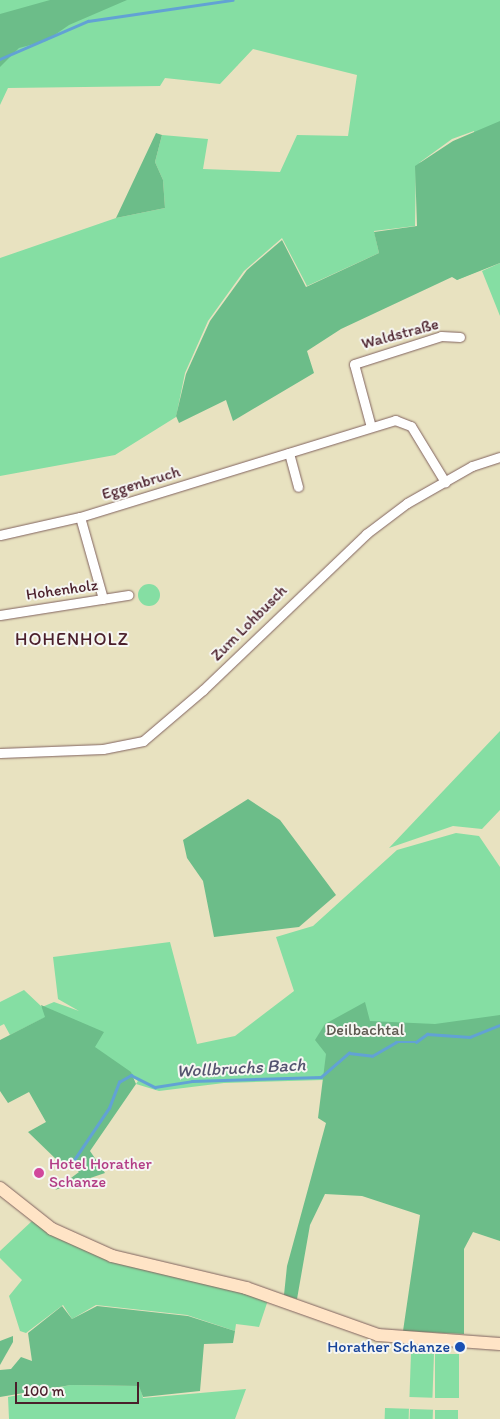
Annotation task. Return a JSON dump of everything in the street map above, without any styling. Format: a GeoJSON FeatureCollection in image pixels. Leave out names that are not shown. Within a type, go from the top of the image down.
{"type":"FeatureCollection","features":[{"type":"Feature","properties":{"kind":"main road"},"geometry":{"type":"LineString","coordinates":[[0,1188],[52,1229],[112,1256],[246,1288],[378,1335],[500,1344]]}},
{"type":"Feature","properties":{"kind":"street","name":"Waldstraße"},"geometry":{"type":"LineString","coordinates":[[371,427],[354,364],[441,336],[460,336]]}},
{"type":"Feature","properties":{"kind":"street","name":"Eggenbruch"},"geometry":{"type":"LineString","coordinates":[[0,535],[80,517],[395,420],[411,426],[445,482]]}},
{"type":"Feature","properties":{"kind":"street"},"geometry":{"type":"LineString","coordinates":[[289,453],[298,486]]}},
{"type":"Feature","properties":{"kind":"street","name":"Zum Lohbusch"},"geometry":{"type":"LineString","coordinates":[[0,753],[103,749],[143,740],[203,690],[344,553],[407,503],[472,466],[500,457]]}},
{"type":"Feature","properties":{"kind":"street"},"geometry":{"type":"LineString","coordinates":[[80,517],[104,599]]}},
{"type":"Feature","properties":{"kind":"street","name":"Hohenholz"},"geometry":{"type":"LineString","coordinates":[[0,615],[128,595]]}},
{"type":"Feature","properties":{"kind":"green space"},"geometry":{"type":"Polygon","coordinates":[[[0,0],[500,0],[500,262],[457,280],[429,221],[416,165],[415,226],[374,231],[379,253],[307,286],[282,238],[244,271],[208,321],[185,373],[176,417],[115,455],[0,476],[0,258],[116,218],[165,208],[163,180],[155,162],[162,135],[208,139],[203,169],[280,172],[297,135],[348,136],[357,75],[253,49],[220,84],[165,78],[160,86],[8,88],[0,105],[0,0]],[[474,131],[452,139],[419,163],[476,146],[474,131]]]}},
{"type":"Feature","properties":{"kind":"green space"},"geometry":{"type":"Polygon","coordinates":[[[50,0],[127,0],[69,25],[46,41],[19,48],[0,67],[0,14],[50,0]]]}},
{"type":"Feature","properties":{"kind":"green space"},"geometry":{"type":"Polygon","coordinates":[[[500,121],[500,263],[457,280],[452,277],[341,329],[307,351],[314,373],[233,421],[226,400],[179,423],[176,416],[186,374],[210,321],[247,270],[282,240],[306,287],[379,253],[374,232],[417,226],[415,166],[453,141],[500,121]]]}},
{"type":"Feature","properties":{"kind":"green space"},"geometry":{"type":"Polygon","coordinates":[[[156,133],[162,135],[155,162],[163,180],[165,208],[116,218],[156,133]]]}},
{"type":"Feature","properties":{"kind":"green space"},"geometry":{"type":"Polygon","coordinates":[[[500,263],[500,316],[482,271],[500,263]]]}},
{"type":"Feature","properties":{"kind":"green space"},"geometry":{"type":"Polygon","coordinates":[[[149,584],[157,587],[160,595],[157,603],[149,606],[141,603],[138,595],[141,587],[149,584]]]}},
{"type":"Feature","properties":{"kind":"green space"},"geometry":{"type":"Polygon","coordinates":[[[500,731],[500,810],[482,829],[453,826],[389,848],[500,731]]]}},
{"type":"Feature","properties":{"kind":"green space"},"geometry":{"type":"Polygon","coordinates":[[[248,799],[280,820],[336,895],[299,927],[214,937],[203,881],[187,858],[183,840],[248,799]]]}},
{"type":"Feature","properties":{"kind":"green space","name":"Deilbachtal"},"geometry":{"type":"Polygon","coordinates":[[[456,833],[479,836],[500,867],[500,1025],[324,1074],[323,1080],[224,1083],[159,1091],[136,1084],[138,1081],[44,1018],[10,1035],[4,1024],[0,1026],[0,1002],[24,990],[42,1007],[54,1002],[79,1011],[58,999],[53,957],[170,942],[197,1044],[235,1036],[294,991],[276,937],[313,926],[397,850],[456,833]]]}},
{"type":"Feature","properties":{"kind":"green space","name":"Deilbachtal"},"geometry":{"type":"Polygon","coordinates":[[[365,1002],[370,1021],[435,1024],[500,1015],[500,1241],[473,1232],[464,1249],[464,1334],[403,1331],[420,1215],[362,1196],[325,1194],[310,1225],[297,1299],[284,1295],[287,1266],[326,1123],[318,1118],[326,1054],[315,1040],[325,1024],[365,1002]]]}},
{"type":"Feature","properties":{"kind":"green space"},"geometry":{"type":"Polygon","coordinates":[[[41,1005],[104,1032],[95,1047],[131,1072],[136,1084],[90,1151],[105,1173],[55,1190],[79,1172],[66,1161],[61,1164],[28,1132],[46,1122],[29,1092],[8,1103],[0,1091],[0,1040],[45,1017],[41,1005]]]}},
{"type":"Feature","properties":{"kind":"green space"},"geometry":{"type":"Polygon","coordinates":[[[32,1221],[51,1232],[268,1300],[259,1327],[236,1324],[235,1331],[187,1315],[96,1305],[72,1319],[63,1305],[26,1333],[20,1331],[9,1296],[22,1280],[0,1258],[0,1251],[32,1221]]]}},
{"type":"Feature","properties":{"kind":"green space"},"geometry":{"type":"Polygon","coordinates":[[[62,1306],[72,1319],[97,1306],[188,1316],[235,1331],[233,1343],[204,1344],[200,1391],[143,1397],[139,1386],[71,1385],[0,1397],[0,1370],[11,1369],[21,1357],[32,1361],[28,1333],[62,1306]]]}},
{"type":"Feature","properties":{"kind":"green space"},"geometry":{"type":"Polygon","coordinates":[[[13,1336],[13,1342],[0,1365],[0,1341],[13,1336]]]}},
{"type":"Feature","properties":{"kind":"green space"},"geometry":{"type":"Polygon","coordinates":[[[411,1353],[434,1354],[432,1398],[409,1397],[411,1353]]]}},
{"type":"Feature","properties":{"kind":"green space"},"geometry":{"type":"Polygon","coordinates":[[[435,1354],[459,1354],[459,1398],[435,1398],[435,1354]]]}},
{"type":"Feature","properties":{"kind":"green space"},"geometry":{"type":"Polygon","coordinates":[[[71,1385],[140,1386],[143,1398],[246,1389],[235,1419],[9,1419],[8,1397],[71,1385]]]}},
{"type":"Feature","properties":{"kind":"green space"},"geometry":{"type":"Polygon","coordinates":[[[385,1408],[409,1409],[409,1419],[385,1419],[385,1408]]]}},
{"type":"Feature","properties":{"kind":"green space"},"geometry":{"type":"Polygon","coordinates":[[[410,1409],[433,1410],[433,1419],[410,1419],[410,1409]]]}},
{"type":"Feature","properties":{"kind":"green space"},"geometry":{"type":"Polygon","coordinates":[[[435,1410],[458,1410],[458,1419],[435,1419],[435,1410]]]}},
{"type":"Feature","properties":{"kind":"waterway"},"geometry":{"type":"LineString","coordinates":[[0,59],[88,21],[232,0]]}},
{"type":"Feature","properties":{"kind":"waterway","name":"Wollbruchs Bach"},"geometry":{"type":"LineString","coordinates":[[74,1160],[109,1108],[119,1082],[131,1075],[155,1087],[192,1081],[321,1077],[349,1053],[372,1056],[396,1042],[416,1042],[427,1034],[470,1037],[500,1025]]}},
{"type":"Feature","properties":{"kind":"place","name":"Hotel Horather Schanze"},"geometry":{"type":"Point","coordinates":[39,1173]}},
{"type":"Feature","properties":{"kind":"place","name":"Horather Schanze"},"geometry":{"type":"Point","coordinates":[460,1347]}},
{"type":"Feature","properties":{"kind":"district","name":"HOHENHOLZ"},"geometry":{"type":"Point","coordinates":[72,639]}}]}
